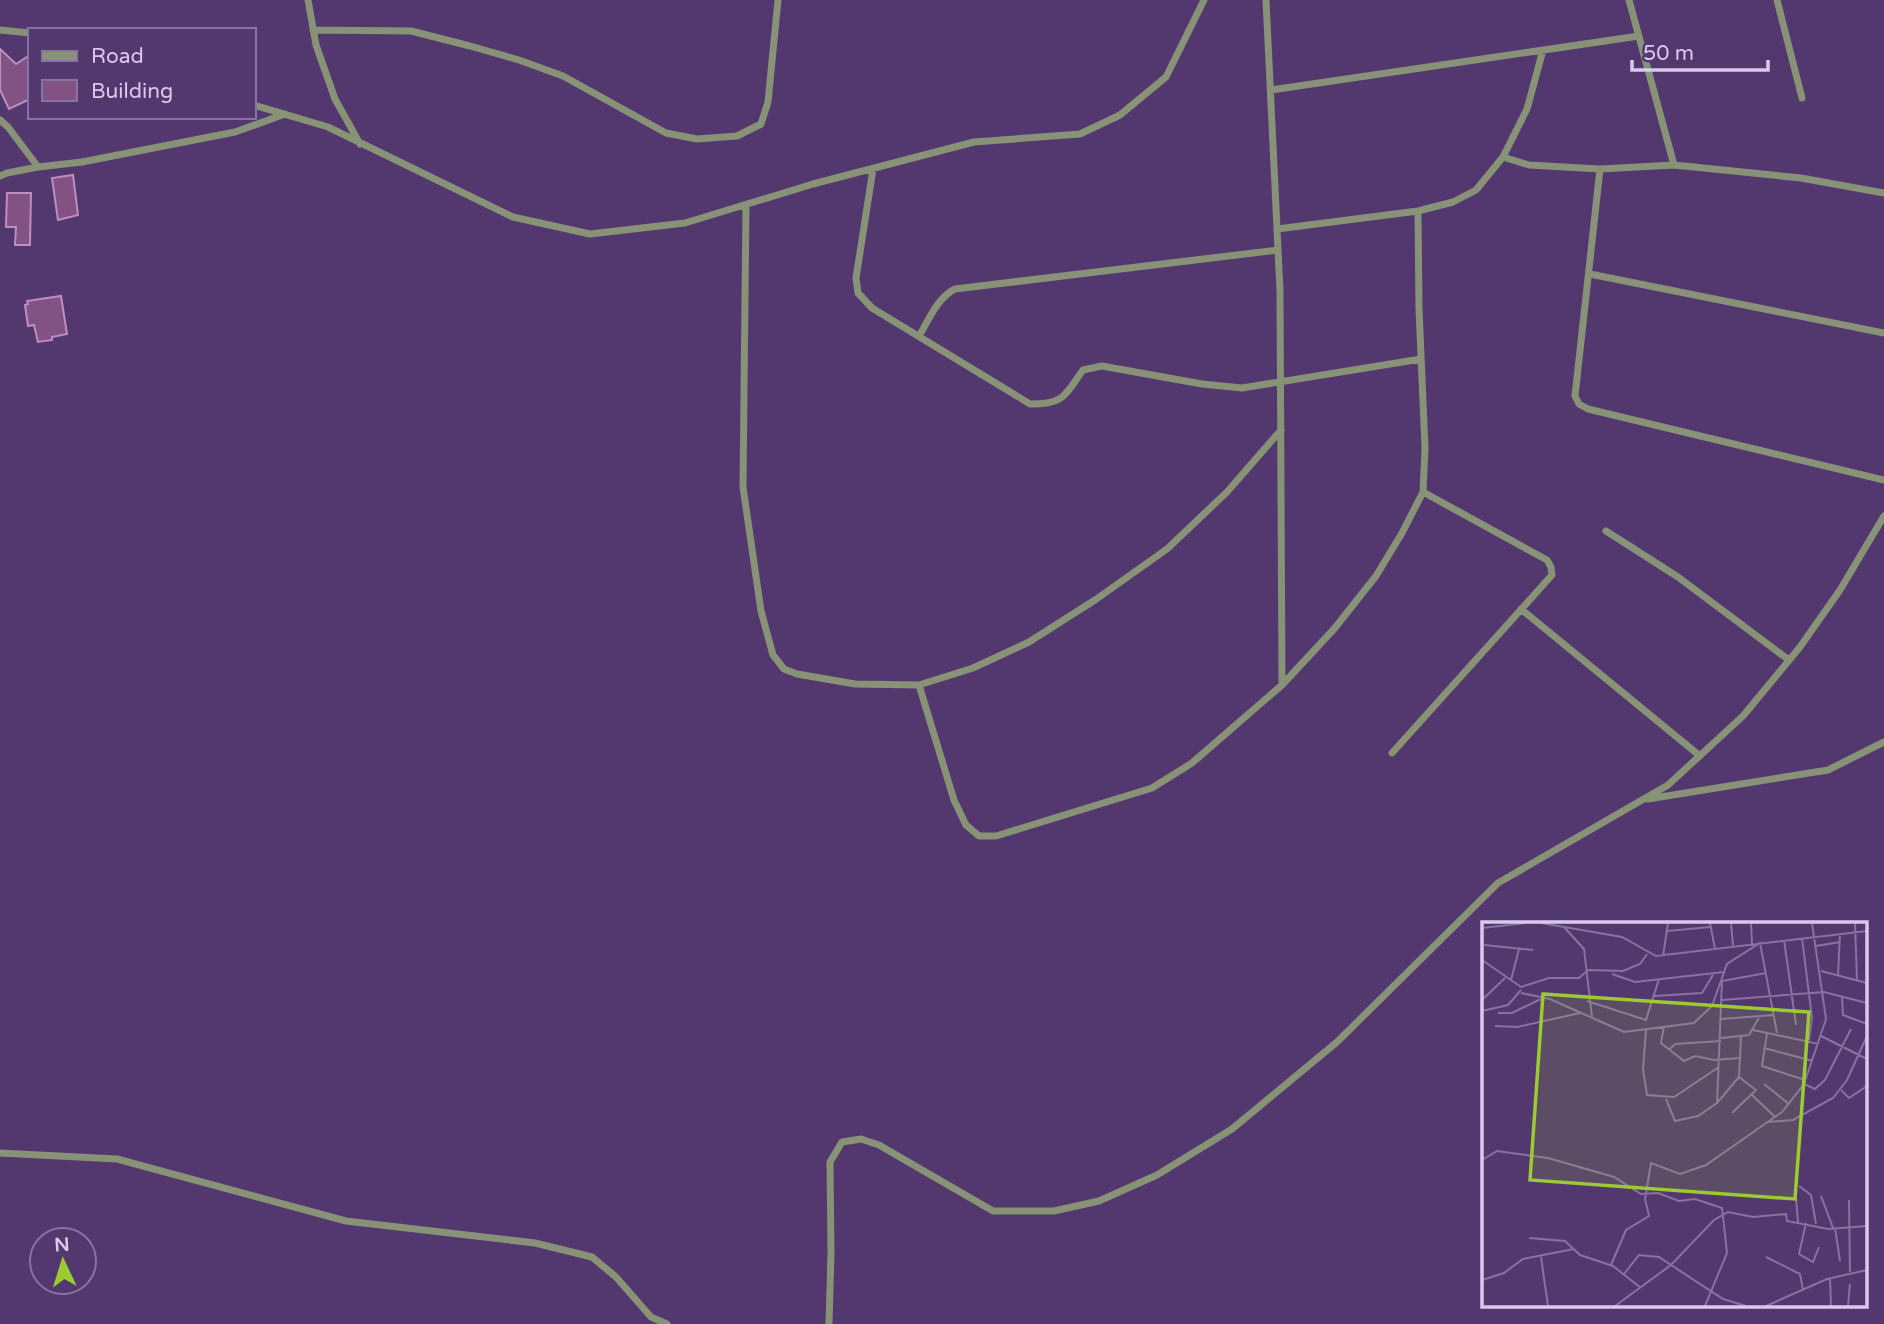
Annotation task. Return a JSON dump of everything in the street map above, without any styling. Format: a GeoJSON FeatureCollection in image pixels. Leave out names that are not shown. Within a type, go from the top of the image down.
{"type":"FeatureCollection","features":[{"type":"Feature","properties":{"kind":"street"},"geometry":{"type":"LineString","coordinates":[[308,0],[316,46],[335,99],[360,144]]}},
{"type":"Feature","properties":{"kind":"street"},"geometry":{"type":"LineString","coordinates":[[313,30],[411,31],[519,60],[563,76],[666,133],[697,139],[737,136],[761,124],[768,102],[778,0]]}},
{"type":"Feature","properties":{"kind":"street"},"geometry":{"type":"LineString","coordinates":[[256,106],[328,127],[513,217],[590,234],[685,223],[974,142],[1080,134],[1120,115],[1166,77],[1204,0]]}},
{"type":"Feature","properties":{"kind":"street"},"geometry":{"type":"LineString","coordinates":[[1266,0],[1278,250],[1282,685]]}},
{"type":"Feature","properties":{"kind":"street"},"geometry":{"type":"LineString","coordinates":[[1629,0],[1674,165]]}},
{"type":"Feature","properties":{"kind":"street"},"geometry":{"type":"LineString","coordinates":[[1777,0],[1802,98]]}},
{"type":"Feature","properties":{"kind":"street"},"geometry":{"type":"LineString","coordinates":[[1,32],[28,33]]}},
{"type":"Feature","properties":{"kind":"street"},"geometry":{"type":"LineString","coordinates":[[1271,90],[1639,36]]}},
{"type":"Feature","properties":{"kind":"street"},"geometry":{"type":"LineString","coordinates":[[1277,229],[1418,211],[1453,202],[1476,190],[1503,157],[1527,110],[1544,50]]}},
{"type":"Feature","properties":{"kind":"street"},"geometry":{"type":"LineString","coordinates":[[0,176],[235,132],[285,114]]}},
{"type":"Feature","properties":{"kind":"street"},"geometry":{"type":"LineString","coordinates":[[0,120],[38,167]]}},
{"type":"Feature","properties":{"kind":"street"},"geometry":{"type":"LineString","coordinates":[[1503,157],[1529,165],[1600,169],[1674,165],[1801,178],[1884,193]]}},
{"type":"Feature","properties":{"kind":"street"},"geometry":{"type":"LineString","coordinates":[[873,169],[856,278],[858,293],[872,308],[1030,404],[1049,404],[1062,400],[1083,370],[1102,366],[1188,382],[1242,388],[1421,359]]}},
{"type":"Feature","properties":{"kind":"street"},"geometry":{"type":"LineString","coordinates":[[1600,169],[1575,396],[1579,404],[1588,409],[1884,480]]}},
{"type":"Feature","properties":{"kind":"street"},"geometry":{"type":"LineString","coordinates":[[746,205],[743,487],[761,611],[773,654],[784,669],[797,674],[855,684],[919,685],[973,668],[1029,642],[1167,549],[1227,492],[1281,430]]}},
{"type":"Feature","properties":{"kind":"street"},"geometry":{"type":"LineString","coordinates":[[919,685],[954,800],[966,825],[979,836],[996,836],[1152,788],[1192,763],[1282,685],[1334,629],[1376,576],[1423,492],[1425,447],[1418,211]]}},
{"type":"Feature","properties":{"kind":"street"},"geometry":{"type":"LineString","coordinates":[[919,336],[941,299],[956,289],[1278,250]]}},
{"type":"Feature","properties":{"kind":"street"},"geometry":{"type":"LineString","coordinates":[[1590,274],[1884,333]]}},
{"type":"Feature","properties":{"kind":"street"},"geometry":{"type":"LineString","coordinates":[[1392,753],[1552,575],[1547,560],[1423,492]]}},
{"type":"Feature","properties":{"kind":"street"},"geometry":{"type":"LineString","coordinates":[[829,1324],[830,1162],[842,1142],[861,1139],[879,1145],[993,1211],[1054,1211],[1099,1201],[1157,1175],[1232,1129],[1338,1042],[1498,883],[1668,785],[1700,756],[1743,716],[1789,660],[1840,590],[1884,516]]}},
{"type":"Feature","properties":{"kind":"street"},"geometry":{"type":"LineString","coordinates":[[1606,531],[1678,577],[1789,660]]}},
{"type":"Feature","properties":{"kind":"street"},"geometry":{"type":"LineString","coordinates":[[1521,609],[1700,756]]}},
{"type":"Feature","properties":{"kind":"street"},"geometry":{"type":"LineString","coordinates":[[1641,801],[1828,770],[1884,742]]}},
{"type":"Feature","properties":{"kind":"street"},"geometry":{"type":"LineString","coordinates":[[0,1153],[117,1159],[346,1221],[535,1243],[592,1258],[616,1277],[651,1317],[667,1324]]}},
{"type":"Feature","properties":{"kind":"building"},"geometry":{"type":"Polygon","coordinates":[[[0,49],[16,64],[28,56],[28,100],[9,109],[0,90],[0,49]]]}},
{"type":"Feature","properties":{"kind":"building"},"geometry":{"type":"Polygon","coordinates":[[[73,175],[78,215],[58,220],[52,178],[73,175]]]}},
{"type":"Feature","properties":{"kind":"building"},"geometry":{"type":"Polygon","coordinates":[[[7,193],[31,193],[30,245],[15,245],[16,227],[6,227],[7,193]]]}},
{"type":"Feature","properties":{"kind":"building"},"geometry":{"type":"Polygon","coordinates":[[[61,296],[67,334],[38,342],[34,325],[28,326],[25,305],[28,304],[27,301],[61,296]]]}}]}
